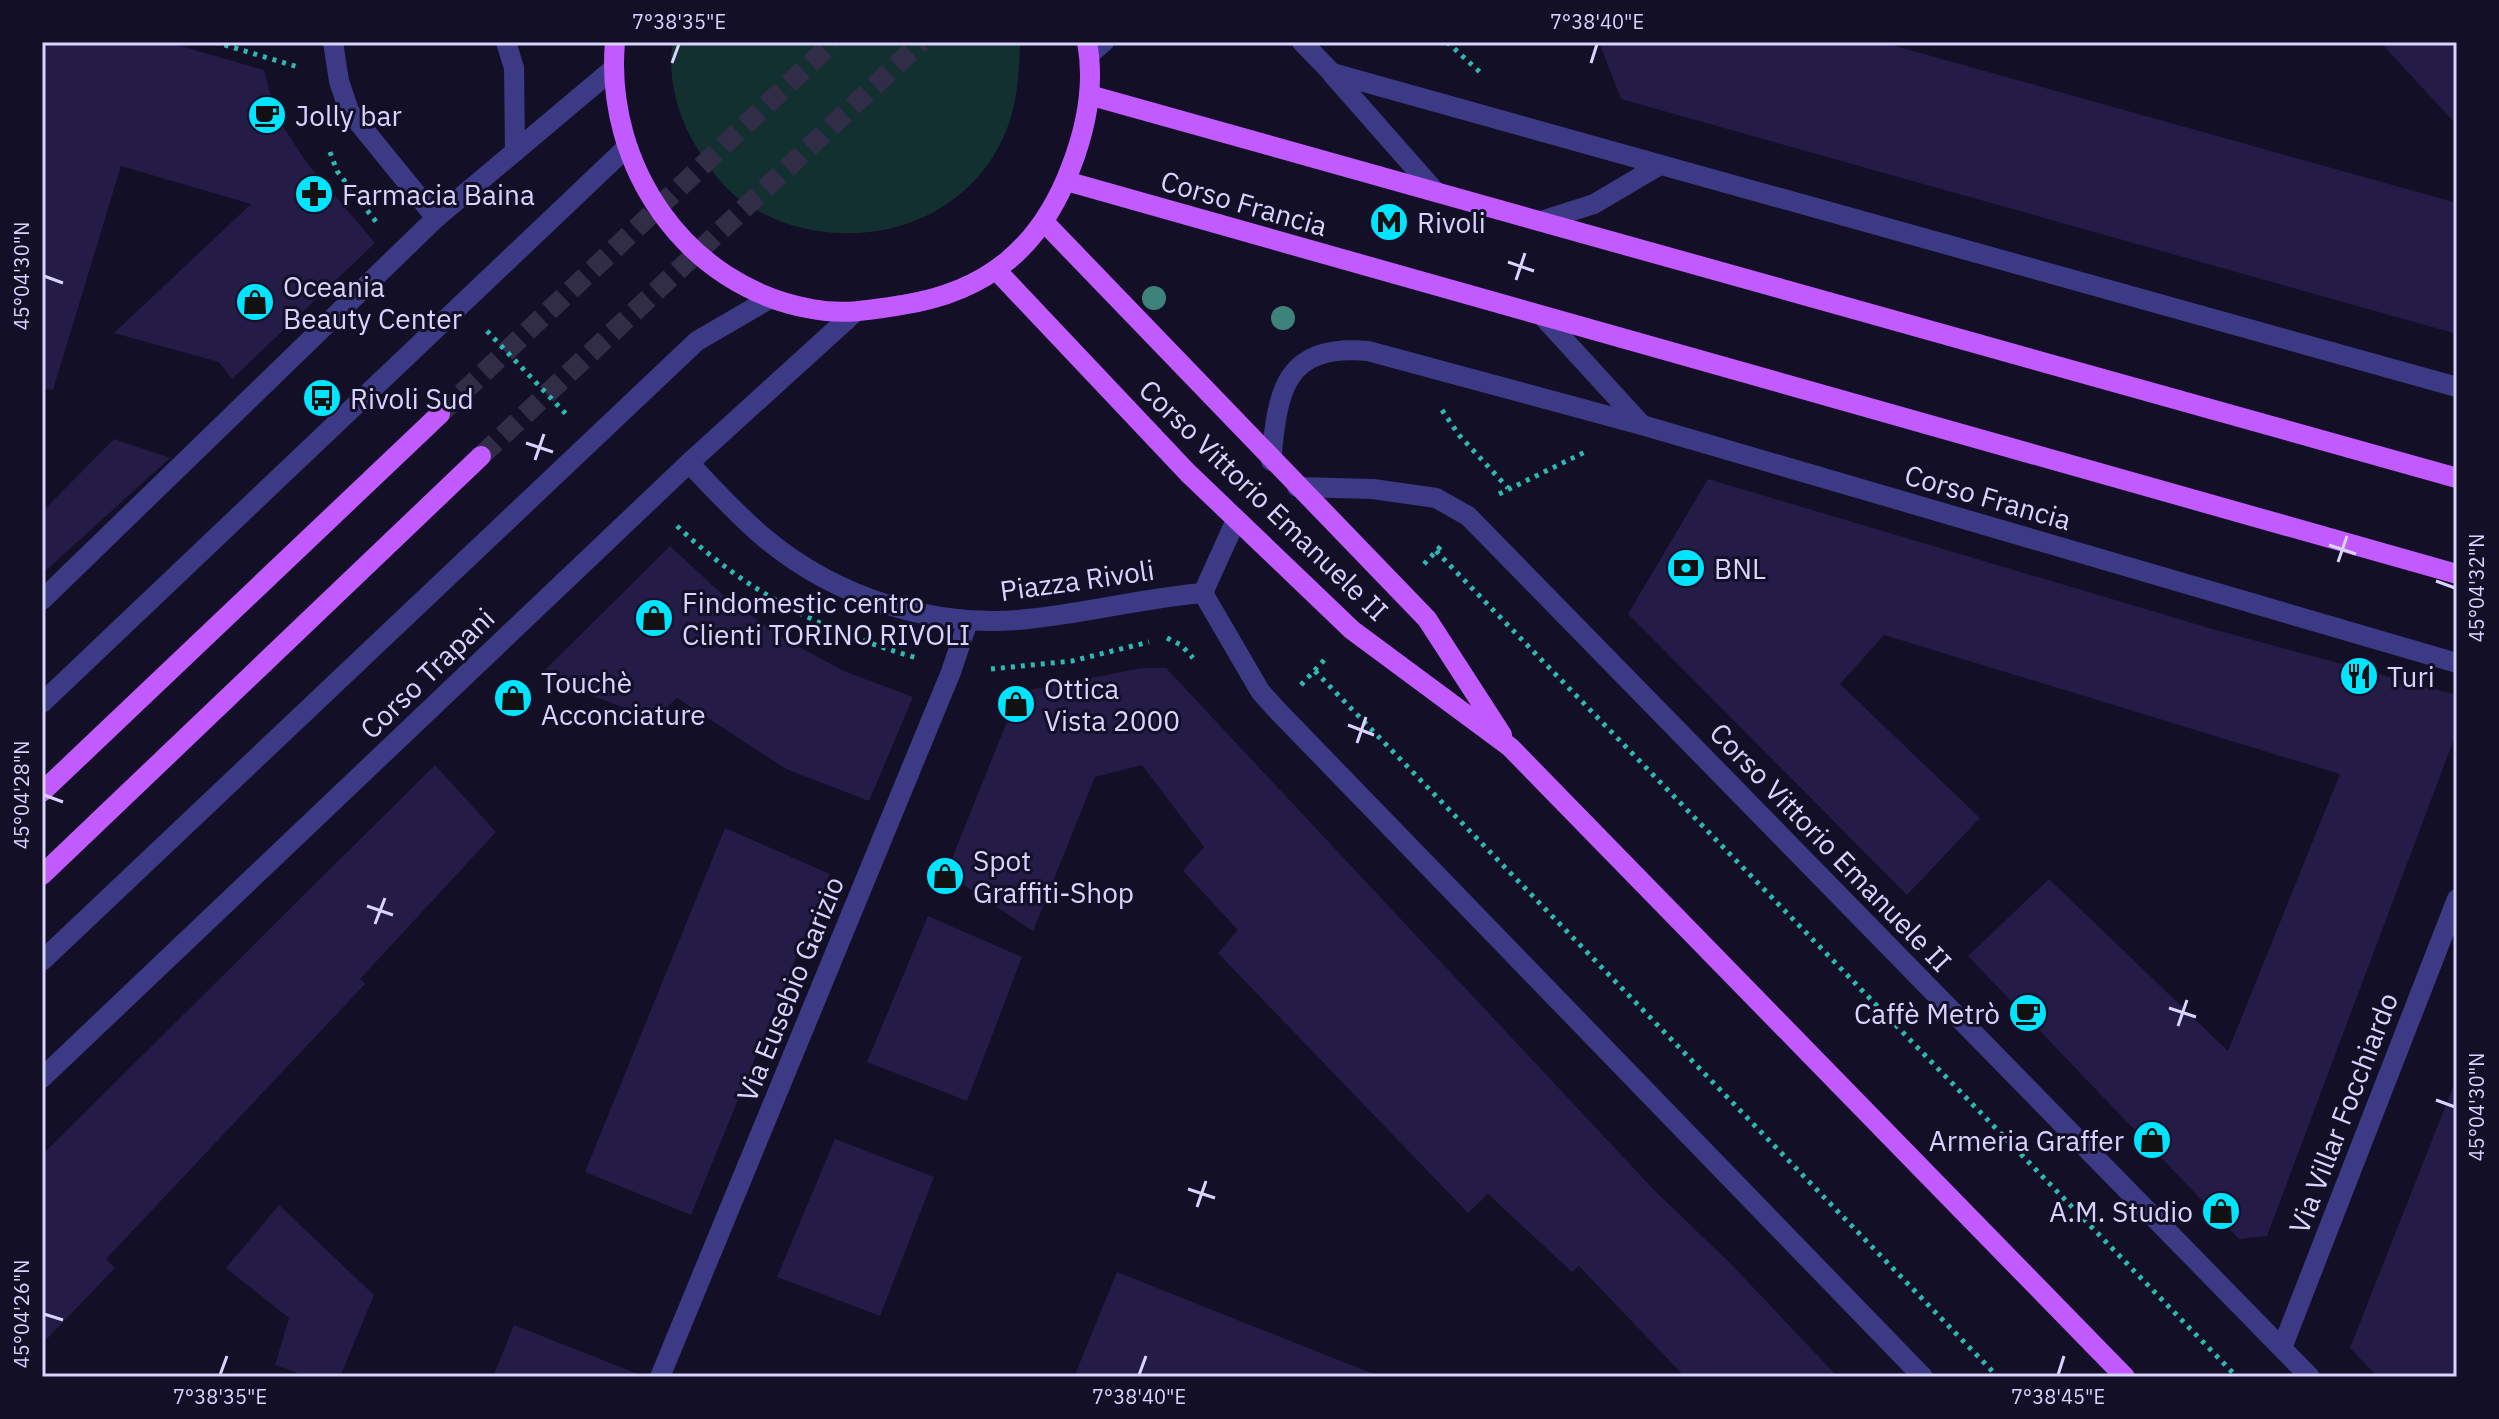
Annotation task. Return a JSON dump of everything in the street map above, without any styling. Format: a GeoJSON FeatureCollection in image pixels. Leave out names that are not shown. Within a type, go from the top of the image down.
{"type":"FeatureCollection","features":[{"type":"Feature","properties":{"kind":"main road"},"geometry":{"type":"LineString","coordinates":[[614,42],[616,109],[625,149],[658,212],[708,264],[771,298],[812,309],[854,313],[923,302],[998,272],[1045,223],[1066,181],[1081,139],[1094,46]]}},
{"type":"Feature","properties":{"kind":"main road"},"geometry":{"type":"LineString","coordinates":[[1089,95],[2457,478]]}},
{"type":"Feature","properties":{"kind":"main road","name":"Corso Francia"},"geometry":{"type":"LineString","coordinates":[[1066,181],[1545,319],[2457,574]]}},
{"type":"Feature","properties":{"kind":"main road","name":"Corso Vittorio Emanuele II"},"geometry":{"type":"LineString","coordinates":[[1045,223],[1271,461],[1427,619],[1510,747]]}},
{"type":"Feature","properties":{"kind":"main road","name":"Corso Vittorio Emanuele II"},"geometry":{"type":"LineString","coordinates":[[998,272],[1236,520],[1352,630],[1510,747],[2125,1377]]}},
{"type":"Feature","properties":{"kind":"main road"},"geometry":{"type":"LineString","coordinates":[[42,792],[440,414]]}},
{"type":"Feature","properties":{"kind":"main road"},"geometry":{"type":"LineString","coordinates":[[42,875],[481,456]]}},
{"type":"Feature","properties":{"kind":"street"},"geometry":{"type":"LineString","coordinates":[[333,42],[339,81],[349,111],[436,218]]}},
{"type":"Feature","properties":{"kind":"street"},"geometry":{"type":"LineString","coordinates":[[506,42],[514,68],[515,152]]}},
{"type":"Feature","properties":{"kind":"street"},"geometry":{"type":"LineString","coordinates":[[1302,42],[1435,191]]}},
{"type":"Feature","properties":{"kind":"street"},"geometry":{"type":"LineString","coordinates":[[42,600],[436,218],[613,69]]}},
{"type":"Feature","properties":{"kind":"street"},"geometry":{"type":"LineString","coordinates":[[1332,73],[2457,387]]}},
{"type":"Feature","properties":{"kind":"street"},"geometry":{"type":"LineString","coordinates":[[42,703],[625,149]]}},
{"type":"Feature","properties":{"kind":"street"},"geometry":{"type":"LineString","coordinates":[[1541,221],[1594,204],[1660,165]]}},
{"type":"Feature","properties":{"kind":"street","name":"Corso Trapani"},"geometry":{"type":"LineString","coordinates":[[42,961],[697,341],[771,298]]}},
{"type":"Feature","properties":{"kind":"street","name":"Corso Trapani"},"geometry":{"type":"LineString","coordinates":[[42,1078],[689,463],[854,313]]}},
{"type":"Feature","properties":{"kind":"street"},"geometry":{"type":"LineString","coordinates":[[1545,319],[1642,425]]}},
{"type":"Feature","properties":{"kind":"street"},"geometry":{"type":"LineString","coordinates":[[1271,461],[1276,405],[1290,375],[1309,359],[1340,348],[1368,351],[1642,425]]}},
{"type":"Feature","properties":{"kind":"street","name":"Corso Francia"},"geometry":{"type":"LineString","coordinates":[[1642,425],[2457,663]]}},
{"type":"Feature","properties":{"kind":"street","name":"Piazza Rivoli"},"geometry":{"type":"LineString","coordinates":[[689,463],[766,539],[838,587],[901,609],[968,621],[1026,619],[1153,597],[1203,593]]}},
{"type":"Feature","properties":{"kind":"street","name":"Corso Vittorio Emanuele II"},"geometry":{"type":"LineString","coordinates":[[1297,487],[1373,489],[1436,498],[1468,516],[2310,1377]]}},
{"type":"Feature","properties":{"kind":"street"},"geometry":{"type":"LineString","coordinates":[[1236,520],[1203,593],[1260,691],[1923,1377]]}},
{"type":"Feature","properties":{"kind":"street","name":"Via Eusebio Garizio"},"geometry":{"type":"LineString","coordinates":[[660,1377],[945,687],[968,621]]}},
{"type":"Feature","properties":{"kind":"street","name":"Via Villar Focchiardo"},"geometry":{"type":"LineString","coordinates":[[2282,1348],[2457,899]]}},
{"type":"Feature","properties":{"kind":"path"},"geometry":{"type":"LineString","coordinates":[[462,305],[592,441]]}},
{"type":"Feature","properties":{"kind":"path"},"geometry":{"type":"LineString","coordinates":[[1441,370],[1436,386],[1445,417],[1508,488],[1642,425]]}},
{"type":"Feature","properties":{"kind":"path"},"geometry":{"type":"LineString","coordinates":[[1436,551],[2237,1377]]}},
{"type":"Feature","properties":{"kind":"path"},"geometry":{"type":"LineString","coordinates":[[990,669],[1113,654],[1162,638],[1173,639],[1198,663]]}},
{"type":"Feature","properties":{"kind":"path"},"geometry":{"type":"LineString","coordinates":[[1315,671],[1998,1377]]}},
{"type":"Feature","properties":{"kind":"green space"},"geometry":{"type":"Polygon","coordinates":[[[673,42],[1020,42],[1018,83],[1013,110],[998,148],[977,178],[950,202],[919,219],[886,229],[850,233],[815,231],[780,221],[748,205],[715,174],[690,136],[681,114],[672,78],[673,42]]]}},
{"type":"Feature","properties":{"kind":"building"},"geometry":{"type":"Polygon","coordinates":[[[42,42],[167,42],[264,70],[276,116],[307,163],[375,243],[232,379],[219,362],[114,333],[251,204],[121,166],[53,390],[42,388],[42,42]]]}},
{"type":"Feature","properties":{"kind":"building"},"geometry":{"type":"Polygon","coordinates":[[[1599,42],[1881,42],[2457,203],[2457,334],[1621,99],[1599,42]]]}},
{"type":"Feature","properties":{"kind":"building"},"geometry":{"type":"Polygon","coordinates":[[[2380,42],[2457,42],[2457,125],[2380,42]]]}},
{"type":"Feature","properties":{"kind":"building"},"geometry":{"type":"Polygon","coordinates":[[[114,439],[170,458],[42,574],[42,512],[114,439]]]}},
{"type":"Feature","properties":{"kind":"building"},"geometry":{"type":"Polygon","coordinates":[[[1708,479],[2216,630],[2457,695],[2457,731],[2267,1236],[2239,1239],[1968,956],[2049,879],[2228,1051],[2340,774],[1884,635],[1840,684],[1980,818],[1907,895],[1628,614],[1708,479]]]}},
{"type":"Feature","properties":{"kind":"building"},"geometry":{"type":"Polygon","coordinates":[[[670,546],[724,596],[786,640],[846,672],[913,697],[869,801],[786,769],[677,698],[654,719],[539,676],[670,546]]]}},
{"type":"Feature","properties":{"kind":"building"},"geometry":{"type":"Polygon","coordinates":[[[1142,668],[1166,668],[1654,1190],[1729,1262],[1838,1377],[1685,1377],[1579,1266],[1572,1272],[1488,1194],[1468,1213],[1218,953],[1238,930],[1183,871],[1204,847],[1142,765],[1095,777],[1033,931],[946,873],[1019,692],[1142,668]]]}},
{"type":"Feature","properties":{"kind":"building"},"geometry":{"type":"Polygon","coordinates":[[[435,765],[496,832],[360,979],[365,984],[106,1259],[115,1268],[42,1344],[42,1155],[435,765]]]}},
{"type":"Feature","properties":{"kind":"building"},"geometry":{"type":"Polygon","coordinates":[[[725,828],[830,874],[691,1215],[585,1172],[725,828]]]}},
{"type":"Feature","properties":{"kind":"building"},"geometry":{"type":"Polygon","coordinates":[[[928,916],[1022,957],[967,1101],[867,1062],[928,916]]]}},
{"type":"Feature","properties":{"kind":"building"},"geometry":{"type":"Polygon","coordinates":[[[2453,1087],[2457,1087],[2457,1377],[2378,1377],[2350,1348],[2453,1087]]]}},
{"type":"Feature","properties":{"kind":"building"},"geometry":{"type":"Polygon","coordinates":[[[835,1139],[934,1177],[880,1316],[777,1277],[835,1139]]]}},
{"type":"Feature","properties":{"kind":"building"},"geometry":{"type":"Polygon","coordinates":[[[279,1205],[374,1295],[340,1377],[309,1377],[275,1365],[289,1318],[226,1268],[279,1205]]]}},
{"type":"Feature","properties":{"kind":"building"},"geometry":{"type":"Polygon","coordinates":[[[1117,1272],[1376,1375],[1074,1377],[1117,1272]]]}},
{"type":"Feature","properties":{"kind":"building"},"geometry":{"type":"Polygon","coordinates":[[[514,1325],[638,1374],[638,1377],[493,1377],[514,1325]]]}},
{"type":"Feature","properties":{"kind":"tunnel"},"geometry":{"type":"LineString","coordinates":[[440,414],[833,42]]}},
{"type":"Feature","properties":{"kind":"tunnel"},"geometry":{"type":"LineString","coordinates":[[481,456],[921,42]]}},
{"type":"Feature","properties":{"kind":"place","name":"Jolly bar"},"geometry":{"type":"Point","coordinates":[267,115]}},
{"type":"Feature","properties":{"kind":"place","name":"Farmacia Baina"},"geometry":{"type":"Point","coordinates":[314,194]}},
{"type":"Feature","properties":{"kind":"place","name":"Rivoli"},"geometry":{"type":"Point","coordinates":[1389,222]}},
{"type":"Feature","properties":{"kind":"place","name":"Oceania Beauty Center"},"geometry":{"type":"Point","coordinates":[255,302]}},
{"type":"Feature","properties":{"kind":"place","name":"Rivoli Sud"},"geometry":{"type":"Point","coordinates":[322,398]}},
{"type":"Feature","properties":{"kind":"place","name":"BNL"},"geometry":{"type":"Point","coordinates":[1686,568]}},
{"type":"Feature","properties":{"kind":"place","name":"Findomestic centro Clienti TORINO RIVOLI"},"geometry":{"type":"Point","coordinates":[654,618]}},
{"type":"Feature","properties":{"kind":"place","name":"Turi"},"geometry":{"type":"Point","coordinates":[2359,676]}},
{"type":"Feature","properties":{"kind":"place","name":"Touchè Acconciature"},"geometry":{"type":"Point","coordinates":[513,698]}},
{"type":"Feature","properties":{"kind":"place","name":"Ottica Vista 2000"},"geometry":{"type":"Point","coordinates":[1016,704]}},
{"type":"Feature","properties":{"kind":"place","name":"Spot Graffiti-Shop"},"geometry":{"type":"Point","coordinates":[945,876]}},
{"type":"Feature","properties":{"kind":"place","name":"Caffè Metrò"},"geometry":{"type":"Point","coordinates":[2028,1013]}},
{"type":"Feature","properties":{"kind":"place","name":"Armeria Graffer"},"geometry":{"type":"Point","coordinates":[2152,1140]}},
{"type":"Feature","properties":{"kind":"place","name":"A.M. Studio"},"geometry":{"type":"Point","coordinates":[2221,1211]}}]}
